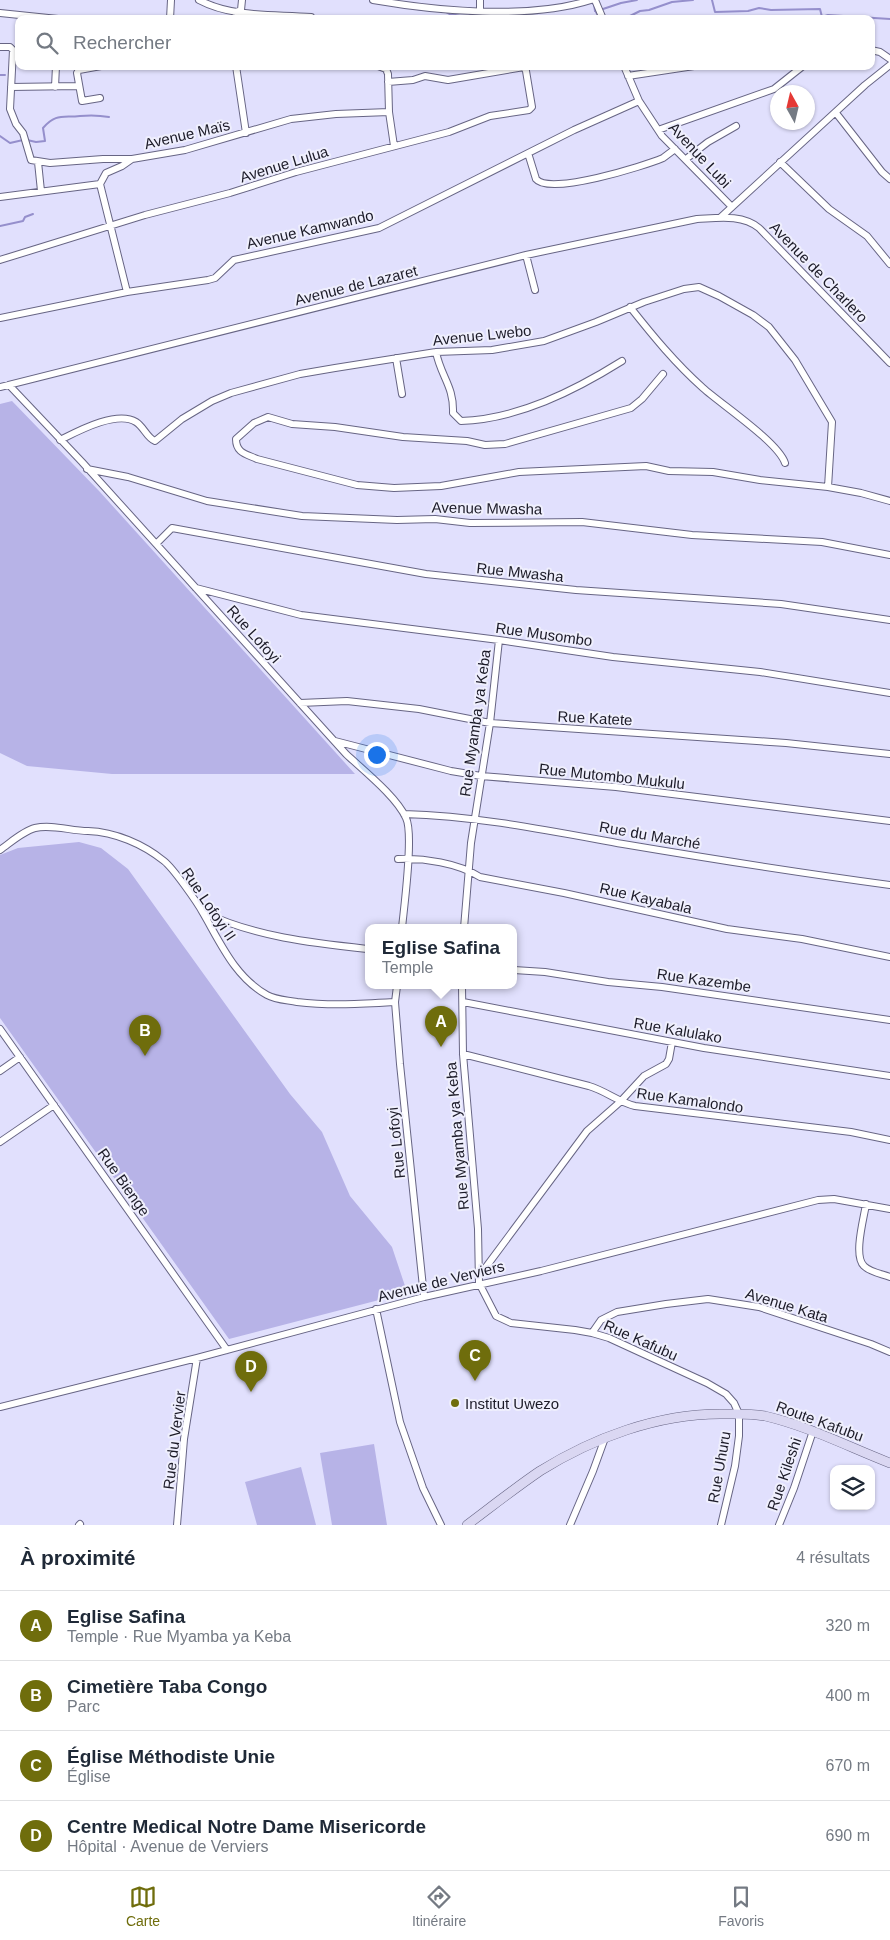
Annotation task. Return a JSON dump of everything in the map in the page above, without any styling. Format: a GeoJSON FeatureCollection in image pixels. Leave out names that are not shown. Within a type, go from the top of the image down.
{"type":"FeatureCollection","features":[{"type":"Feature","properties":{"kind":"main road","name":"Route Kafubu"},"geometry":{"type":"LineString","coordinates":[[466,1525],[540,1471],[564,1457],[605,1438],[646,1425],[691,1415],[739,1414],[763,1416],[813,1431],[890,1463]]}},
{"type":"Feature","properties":{"kind":"street"},"geometry":{"type":"LineString","coordinates":[[170,15],[171,0]]}},
{"type":"Feature","properties":{"kind":"street"},"geometry":{"type":"LineString","coordinates":[[199,0],[234,15]]}},
{"type":"Feature","properties":{"kind":"street"},"geometry":{"type":"LineString","coordinates":[[237,15],[241,10],[242,0]]}},
{"type":"Feature","properties":{"kind":"street"},"geometry":{"type":"LineString","coordinates":[[373,0],[425,8],[480,11],[552,9],[593,0],[601,15]]}},
{"type":"Feature","properties":{"kind":"street"},"geometry":{"type":"LineString","coordinates":[[480,0],[480,11]]}},
{"type":"Feature","properties":{"kind":"street"},"geometry":{"type":"LineString","coordinates":[[0,13],[19,15]]}},
{"type":"Feature","properties":{"kind":"street"},"geometry":{"type":"LineString","coordinates":[[0,47],[10,47],[13,50],[10,103],[12,116],[25,137],[29,158],[38,162],[112,158],[132,159]]}},
{"type":"Feature","properties":{"kind":"street"},"geometry":{"type":"LineString","coordinates":[[875,51],[890,59]]}},
{"type":"Feature","properties":{"kind":"street"},"geometry":{"type":"LineString","coordinates":[[721,217],[890,65]]}},
{"type":"Feature","properties":{"kind":"street"},"geometry":{"type":"LineString","coordinates":[[55,87],[56,70]]}},
{"type":"Feature","properties":{"kind":"street"},"geometry":{"type":"LineString","coordinates":[[83,70],[78,71],[78,86],[83,101],[100,98]]}},
{"type":"Feature","properties":{"kind":"street"},"geometry":{"type":"LineString","coordinates":[[237,70],[246,133]]}},
{"type":"Feature","properties":{"kind":"street"},"geometry":{"type":"LineString","coordinates":[[386,70],[394,146]]}},
{"type":"Feature","properties":{"kind":"street"},"geometry":{"type":"LineString","coordinates":[[388,82],[413,80],[425,76],[452,80],[506,70]]}},
{"type":"Feature","properties":{"kind":"street","name":"Avenue Lulua"},"geometry":{"type":"LineString","coordinates":[[0,260],[111,225],[230,193],[296,172],[449,132],[490,116],[532,108],[526,70]]}},
{"type":"Feature","properties":{"kind":"street","name":"Avenue Lubi"},"geometry":{"type":"LineString","coordinates":[[626,70],[639,101],[658,130],[732,208]]}},
{"type":"Feature","properties":{"kind":"street"},"geometry":{"type":"LineString","coordinates":[[628,76],[668,70]]}},
{"type":"Feature","properties":{"kind":"street"},"geometry":{"type":"LineString","coordinates":[[658,130],[774,89],[798,70]]}},
{"type":"Feature","properties":{"kind":"street"},"geometry":{"type":"LineString","coordinates":[[11,87],[78,86]]}},
{"type":"Feature","properties":{"kind":"street","name":"Avenue Kamwando"},"geometry":{"type":"LineString","coordinates":[[0,318],[127,292],[211,280],[234,260],[379,228],[574,130],[639,101]]}},
{"type":"Feature","properties":{"kind":"street","name":"Avenue Maïs"},"geometry":{"type":"LineString","coordinates":[[100,184],[106,172],[122,166],[132,159],[174,152],[301,117],[389,112]]}},
{"type":"Feature","properties":{"kind":"street"},"geometry":{"type":"LineString","coordinates":[[836,113],[882,172],[890,179]]}},
{"type":"Feature","properties":{"kind":"street"},"geometry":{"type":"LineString","coordinates":[[686,159],[708,142],[736,126]]}},
{"type":"Feature","properties":{"kind":"street"},"geometry":{"type":"LineString","coordinates":[[528,153],[536,179],[543,184],[587,181],[658,159],[675,149]]}},
{"type":"Feature","properties":{"kind":"street"},"geometry":{"type":"LineString","coordinates":[[38,162],[41,191]]}},
{"type":"Feature","properties":{"kind":"street"},"geometry":{"type":"LineString","coordinates":[[780,162],[829,209],[867,236],[890,264]]}},
{"type":"Feature","properties":{"kind":"street"},"geometry":{"type":"LineString","coordinates":[[0,197],[100,184],[127,292]]}},
{"type":"Feature","properties":{"kind":"street","name":"Avenue de Lazaret"},"geometry":{"type":"LineString","coordinates":[[0,387],[526,255],[697,219],[721,217]]}},
{"type":"Feature","properties":{"kind":"street","name":"Avenue de Charlero"},"geometry":{"type":"LineString","coordinates":[[721,217],[744,220],[759,228],[890,364]]}},
{"type":"Feature","properties":{"kind":"street"},"geometry":{"type":"LineString","coordinates":[[526,255],[535,290]]}},
{"type":"Feature","properties":{"kind":"street","name":"Avenue Lwebo"},"geometry":{"type":"LineString","coordinates":[[60,440],[76,431],[98,423],[128,418],[140,425],[151,440],[155,441],[182,419],[212,401],[230,393],[309,373],[396,358],[436,352],[492,350],[544,341],[684,289],[699,287],[745,310],[769,327],[795,360],[830,418],[832,425],[828,487]]}},
{"type":"Feature","properties":{"kind":"street"},"geometry":{"type":"LineString","coordinates":[[630,308],[669,356],[703,389],[767,440],[782,454],[785,463]]}},
{"type":"Feature","properties":{"kind":"street"},"geometry":{"type":"LineString","coordinates":[[436,352],[441,372],[452,394],[453,413],[461,420],[500,416],[515,412],[560,395],[597,377],[622,361]]}},
{"type":"Feature","properties":{"kind":"street"},"geometry":{"type":"LineString","coordinates":[[396,358],[402,394]]}},
{"type":"Feature","properties":{"kind":"street"},"geometry":{"type":"LineString","coordinates":[[663,374],[642,399],[631,408],[505,444],[485,445],[467,441],[403,437],[335,427],[292,424],[273,418],[263,418],[236,439],[238,450],[257,459],[357,485],[401,489],[441,486],[519,472],[646,466],[676,471],[718,472],[770,481],[828,487],[890,501]]}},
{"type":"Feature","properties":{"kind":"street","name":"Rue Lofoyi"},"geometry":{"type":"LineString","coordinates":[[9,384],[334,741],[378,784],[404,814]]}},
{"type":"Feature","properties":{"kind":"street","name":"Avenue Mwasha"},"geometry":{"type":"LineString","coordinates":[[87,469],[128,477],[207,501],[302,516],[396,520],[444,519],[470,523],[582,522],[692,535],[822,542],[890,555]]}},
{"type":"Feature","properties":{"kind":"street","name":"Rue Mwasha"},"geometry":{"type":"LineString","coordinates":[[156,544],[171,528],[426,574],[576,590],[781,604],[890,620]]}},
{"type":"Feature","properties":{"kind":"street","name":"Rue Musombo"},"geometry":{"type":"LineString","coordinates":[[196,588],[301,615],[499,640],[613,657],[760,672],[890,693]]}},
{"type":"Feature","properties":{"kind":"street","name":"Rue Myamba ya Keba"},"geometry":{"type":"LineString","coordinates":[[464,924],[474,819],[490,723],[499,640]]}},
{"type":"Feature","properties":{"kind":"street","name":"Rue Katete"},"geometry":{"type":"LineString","coordinates":[[300,703],[347,701],[419,709],[490,723],[776,742],[890,754]]}},
{"type":"Feature","properties":{"kind":"street","name":"Rue Mutombo Mukulu"},"geometry":{"type":"LineString","coordinates":[[334,741],[481,776],[616,787],[890,821]]}},
{"type":"Feature","properties":{"kind":"street"},"geometry":{"type":"LineString","coordinates":[[402,924],[408,859],[408,828],[404,814]]}},
{"type":"Feature","properties":{"kind":"street","name":"Rue du Marché"},"geometry":{"type":"LineString","coordinates":[[404,814],[474,819],[569,833],[755,866],[890,885]]}},
{"type":"Feature","properties":{"kind":"street","name":"Rue Lofoyi II"},"geometry":{"type":"LineString","coordinates":[[0,850],[31,829],[42,827],[98,831],[110,834],[141,846],[165,861],[203,912],[211,930],[230,956],[236,969],[248,982],[273,998],[325,1006],[395,1002]]}},
{"type":"Feature","properties":{"kind":"street","name":"Rue Kayabala"},"geometry":{"type":"LineString","coordinates":[[398,859],[408,859],[469,870],[480,877],[564,893],[700,923],[756,934],[802,939],[890,957]]}},
{"type":"Feature","properties":{"kind":"street"},"geometry":{"type":"LineString","coordinates":[[203,912],[229,923],[280,938],[365,949]]}},
{"type":"Feature","properties":{"kind":"street","name":"Rue Kazembe"},"geometry":{"type":"LineString","coordinates":[[517,970],[662,987],[890,1020]]}},
{"type":"Feature","properties":{"kind":"street","name":"Rue Lofoyi"},"geometry":{"type":"LineString","coordinates":[[397,989],[395,1002],[424,1297]]}},
{"type":"Feature","properties":{"kind":"street","name":"Rue Myamba ya Keba"},"geometry":{"type":"LineString","coordinates":[[462,989],[463,1054],[478,1229],[480,1283]]}},
{"type":"Feature","properties":{"kind":"street","name":"Rue Kalulako"},"geometry":{"type":"LineString","coordinates":[[462,1002],[672,1042],[890,1076]]}},
{"type":"Feature","properties":{"kind":"street","name":"Rue Bienge"},"geometry":{"type":"LineString","coordinates":[[0,1029],[227,1350]]}},
{"type":"Feature","properties":{"kind":"street"},"geometry":{"type":"LineString","coordinates":[[480,1275],[531,1208],[579,1140],[620,1102],[644,1076],[666,1064],[669,1059],[672,1042]]}},
{"type":"Feature","properties":{"kind":"street","name":"Rue Kamalondo"},"geometry":{"type":"LineString","coordinates":[[463,1054],[589,1086],[603,1091],[620,1102],[646,1108],[851,1132],[890,1140]]}},
{"type":"Feature","properties":{"kind":"street"},"geometry":{"type":"LineString","coordinates":[[0,1071],[20,1057]]}},
{"type":"Feature","properties":{"kind":"street"},"geometry":{"type":"LineString","coordinates":[[0,1142],[54,1105]]}},
{"type":"Feature","properties":{"kind":"street","name":"Avenue de Verviers"},"geometry":{"type":"LineString","coordinates":[[0,1407],[197,1358],[376,1309],[480,1283],[541,1271],[818,1200],[834,1199],[890,1209]]}},
{"type":"Feature","properties":{"kind":"street"},"geometry":{"type":"LineString","coordinates":[[866,1204],[860,1238],[861,1261],[864,1266],[890,1277]]}},
{"type":"Feature","properties":{"kind":"street","name":"Rue Kafubu"},"geometry":{"type":"LineString","coordinates":[[480,1283],[491,1308],[496,1316],[502,1320],[519,1325],[592,1333],[609,1338],[722,1391],[730,1398],[739,1414]]}},
{"type":"Feature","properties":{"kind":"street","name":"Avenue Kata"},"geometry":{"type":"LineString","coordinates":[[592,1333],[601,1320],[617,1312],[708,1299],[759,1307],[890,1352]]}},
{"type":"Feature","properties":{"kind":"street"},"geometry":{"type":"LineString","coordinates":[[376,1309],[400,1422],[423,1488],[440,1525]]}},
{"type":"Feature","properties":{"kind":"street","name":"Rue du Vervier"},"geometry":{"type":"LineString","coordinates":[[177,1525],[184,1439],[197,1358]]}},
{"type":"Feature","properties":{"kind":"street","name":"Rue Uhuru"},"geometry":{"type":"LineString","coordinates":[[721,1525],[738,1449],[739,1414]]}},
{"type":"Feature","properties":{"kind":"street","name":"Rue Kileshi"},"geometry":{"type":"LineString","coordinates":[[779,1525],[794,1488],[813,1431]]}},
{"type":"Feature","properties":{"kind":"street"},"geometry":{"type":"LineString","coordinates":[[570,1525],[605,1438]]}},
{"type":"Feature","properties":{"kind":"shaded area"},"geometry":{"type":"Polygon","coordinates":[[[12,401],[100,492],[355,774],[112,774],[27,766],[0,753],[0,404],[12,401]]]}},
{"type":"Feature","properties":{"kind":"shaded area"},"geometry":{"type":"Polygon","coordinates":[[[79,842],[101,848],[128,869],[290,1094],[322,1132],[350,1196],[392,1247],[406,1289],[379,1300],[229,1339],[0,1018],[0,855],[18,848],[79,842]]]}},
{"type":"Feature","properties":{"kind":"shaded area"},"geometry":{"type":"Polygon","coordinates":[[[374,1444],[387,1525],[332,1525],[320,1453],[374,1444]]]}},
{"type":"Feature","properties":{"kind":"shaded area"},"geometry":{"type":"Polygon","coordinates":[[[301,1467],[316,1525],[257,1525],[245,1482],[301,1467]]]}},
{"type":"Feature","properties":{"kind":"waterway"},"geometry":{"type":"LineString","coordinates":[[603,9],[637,0]]}},
{"type":"Feature","properties":{"kind":"waterway"},"geometry":{"type":"LineString","coordinates":[[632,15],[672,2],[693,0]]}},
{"type":"Feature","properties":{"kind":"waterway"},"geometry":{"type":"LineString","coordinates":[[712,0],[715,12],[748,11],[759,8],[771,10],[820,9],[822,15]]}},
{"type":"Feature","properties":{"kind":"waterway"},"geometry":{"type":"LineString","coordinates":[[590,2],[594,4],[595,11]]}},
{"type":"Feature","properties":{"kind":"waterway"},"geometry":{"type":"LineString","coordinates":[[411,8],[423,10]]}},
{"type":"Feature","properties":{"kind":"waterway"},"geometry":{"type":"LineString","coordinates":[[446,12],[451,15],[460,13]]}},
{"type":"Feature","properties":{"kind":"waterway"},"geometry":{"type":"LineString","coordinates":[[470,14],[482,15]]}},
{"type":"Feature","properties":{"kind":"waterway"},"geometry":{"type":"LineString","coordinates":[[875,18],[890,19]]}},
{"type":"Feature","properties":{"kind":"waterway"},"geometry":{"type":"LineString","coordinates":[[0,75],[5,75]]}},
{"type":"Feature","properties":{"kind":"waterway"},"geometry":{"type":"LineString","coordinates":[[27,140],[45,141],[43,128],[56,118],[91,115],[109,117]]}},
{"type":"Feature","properties":{"kind":"waterway"},"geometry":{"type":"LineString","coordinates":[[0,136],[10,143],[23,140]]}},
{"type":"Feature","properties":{"kind":"waterway"},"geometry":{"type":"LineString","coordinates":[[0,226],[23,221],[25,217],[33,214]]}},
{"type":"Feature","properties":{"kind":"place","name":"Eglise Safina"},"geometry":{"type":"Point","coordinates":[441,1047]}},
{"type":"Feature","properties":{"kind":"place","name":"Cimetière Taba Congo"},"geometry":{"type":"Point","coordinates":[145,1056]}},
{"type":"Feature","properties":{"kind":"place","name":"Église Méthodiste Unie"},"geometry":{"type":"Point","coordinates":[475,1381]}},
{"type":"Feature","properties":{"kind":"place","name":"Centre Medical Notre Dame Misericorde"},"geometry":{"type":"Point","coordinates":[251,1392]}},
{"type":"Feature","properties":{"kind":"place","name":"Institut Uwezo"},"geometry":{"type":"Point","coordinates":[455,1403]}}]}
